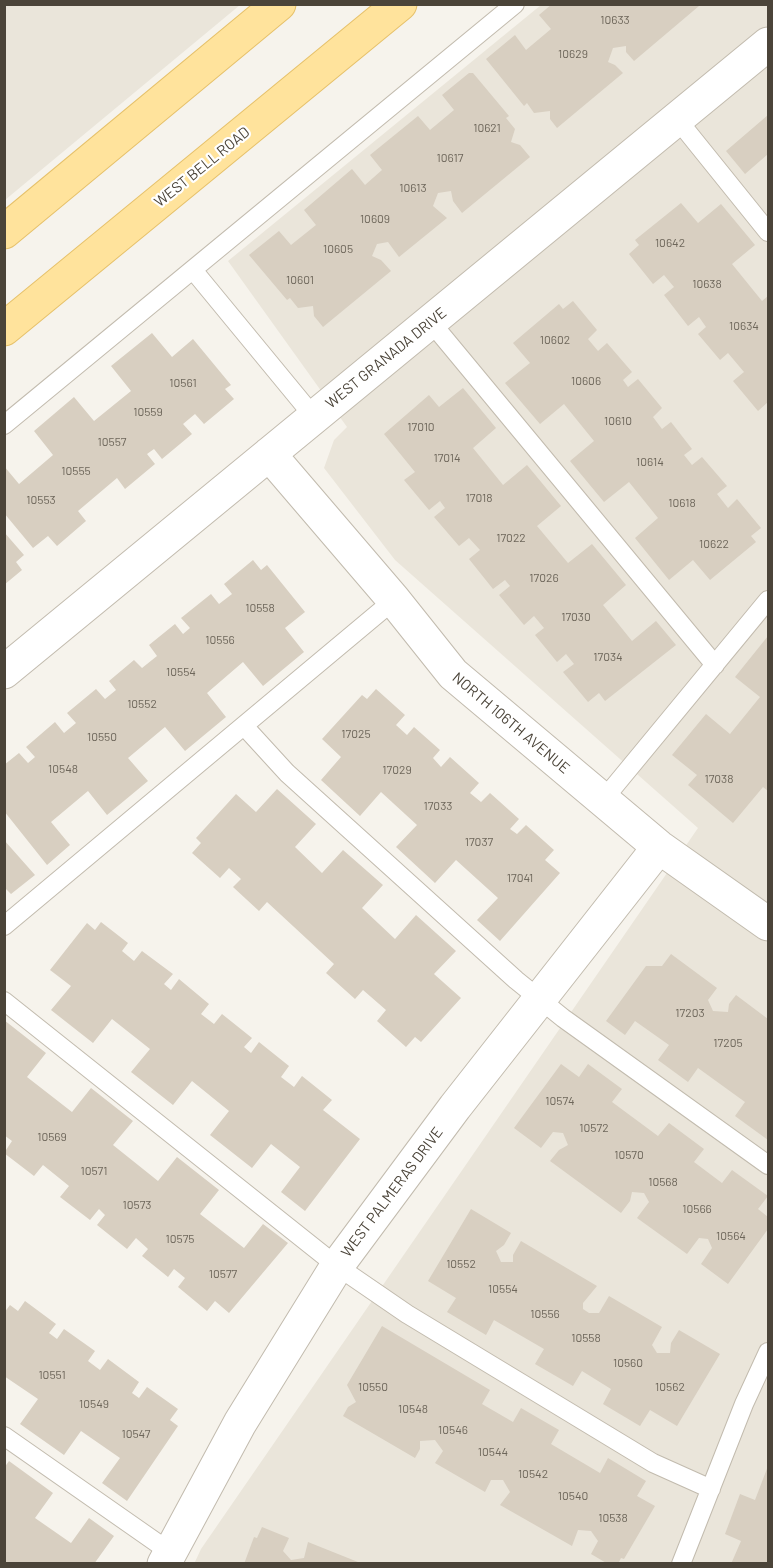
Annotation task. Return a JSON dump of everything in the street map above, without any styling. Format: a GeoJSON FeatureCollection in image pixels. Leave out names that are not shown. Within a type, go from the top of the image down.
{"type":"FeatureCollection","features":[{"type":"Feature","properties":{"kind":"main road"},"geometry":{"type":"LineString","coordinates":[[4,232],[279,4]]}},
{"type":"Feature","properties":{"kind":"main road","name":"WEST BELL ROAD"},"geometry":{"type":"LineString","coordinates":[[4,329],[400,4]]}},
{"type":"Feature","properties":{"kind":"street","name":"WEST GRANADA DRIVE"},"geometry":{"type":"LineString","coordinates":[[4,672],[768,44]]}},
{"type":"Feature","properties":{"kind":"street","name":"NORTH 106TH AVENUE"},"geometry":{"type":"LineString","coordinates":[[269,454],[394,600],[453,674],[659,847],[768,924]]}},
{"type":"Feature","properties":{"kind":"street","name":"WEST PALMERAS DRIVE"},"geometry":{"type":"LineString","coordinates":[[167,1558],[240,1424],[337,1266],[455,1107],[659,847]]}},
{"type":"Feature","properties":{"kind":"lane"},"geometry":{"type":"LineString","coordinates":[[4,425],[515,4]]}},
{"type":"Feature","properties":{"kind":"lane"},"geometry":{"type":"LineString","coordinates":[[677,119],[768,232]]}},
{"type":"Feature","properties":{"kind":"lane"},"geometry":{"type":"LineString","coordinates":[[193,270],[314,417]]}},
{"type":"Feature","properties":{"kind":"lane"},"geometry":{"type":"LineString","coordinates":[[430,321],[715,665]]}},
{"type":"Feature","properties":{"kind":"lane"},"geometry":{"type":"LineString","coordinates":[[4,926],[394,600]]}},
{"type":"Feature","properties":{"kind":"lane"},"geometry":{"type":"LineString","coordinates":[[603,800],[768,600]]}},
{"type":"Feature","properties":{"kind":"lane"},"geometry":{"type":"LineString","coordinates":[[244,726],[287,773],[541,1000],[768,1165]]}},
{"type":"Feature","properties":{"kind":"lane"},"geometry":{"type":"LineString","coordinates":[[4,1001],[337,1266],[407,1314],[653,1463],[711,1489]]}},
{"type":"Feature","properties":{"kind":"lane"},"geometry":{"type":"LineString","coordinates":[[681,1563],[744,1404],[768,1352]]}},
{"type":"Feature","properties":{"kind":"lane"},"geometry":{"type":"LineString","coordinates":[[4,1437],[167,1558]]}},
{"type":"Feature","properties":{"kind":"shaded area"},"geometry":{"type":"Polygon","coordinates":[[[5,4],[240,4],[240,5],[5,200],[5,4]]]}},
{"type":"Feature","properties":{"kind":"shaded area"},"geometry":{"type":"Polygon","coordinates":[[[541,5],[768,5],[768,1563],[194,1564],[201,1549],[698,828],[395,560],[324,468],[334,440],[347,427],[228,261],[541,5]]]}},
{"type":"Feature","properties":{"kind":"building"},"geometry":{"type":"Polygon","coordinates":[[[552,4],[697,4],[699,6],[634,61],[626,52],[626,46],[613,48],[608,62],[623,73],[557,128],[550,119],[550,111],[534,113],[527,103],[524,106],[486,59],[515,35],[526,50],[551,29],[539,15],[552,4]]]}},
{"type":"Feature","properties":{"kind":"building"},"geometry":{"type":"Polygon","coordinates":[[[469,73],[473,73],[509,116],[506,118],[515,129],[511,142],[520,145],[530,157],[462,213],[453,201],[451,191],[438,193],[433,206],[447,218],[399,257],[388,242],[377,244],[372,256],[381,260],[391,271],[323,327],[314,316],[313,306],[298,308],[290,298],[287,300],[249,255],[279,231],[291,245],[316,225],[304,210],[352,169],[365,185],[382,170],[370,155],[418,116],[430,130],[454,110],[442,95],[469,73]]]}},
{"type":"Feature","properties":{"kind":"building"},"geometry":{"type":"Polygon","coordinates":[[[768,115],[768,154],[745,174],[726,151],[768,115]]]}},
{"type":"Feature","properties":{"kind":"building"},"geometry":{"type":"Polygon","coordinates":[[[681,203],[698,223],[721,204],[755,245],[732,264],[762,301],[768,296],[768,402],[758,411],[733,381],[744,372],[728,353],[720,360],[698,334],[706,327],[699,317],[688,326],[664,295],[674,287],[664,275],[653,284],[629,254],[639,245],[635,240],[681,203]]]}},
{"type":"Feature","properties":{"kind":"building"},"geometry":{"type":"Polygon","coordinates":[[[573,301],[597,330],[588,339],[598,351],[607,343],[632,372],[623,380],[628,387],[638,379],[662,408],[653,417],[662,429],[671,422],[692,449],[684,455],[692,465],[702,457],[727,486],[717,494],[728,508],[737,499],[761,528],[751,536],[756,542],[710,580],[693,560],[669,580],[635,538],[658,518],[629,482],[604,502],[570,461],[594,441],[564,404],[540,424],[505,383],[530,363],[513,343],[559,304],[563,309],[573,301]]]}},
{"type":"Feature","properties":{"kind":"building"},"geometry":{"type":"Polygon","coordinates":[[[152,333],[172,357],[193,339],[231,385],[225,389],[234,399],[204,424],[195,414],[183,424],[192,434],[162,459],[154,449],[147,454],[155,464],[125,489],[117,478],[78,511],[86,521],[57,546],[48,536],[33,548],[4,513],[4,466],[19,484],[53,455],[34,431],[74,397],[94,421],[131,391],[111,366],[152,333]]]}},
{"type":"Feature","properties":{"kind":"building"},"geometry":{"type":"Polygon","coordinates":[[[463,388],[496,428],[473,448],[503,485],[527,465],[561,506],[537,526],[568,563],[592,544],[626,585],[603,605],[632,641],[656,621],[676,645],[605,701],[599,693],[588,702],[563,672],[574,664],[566,654],[557,662],[535,635],[544,628],[534,616],[524,625],[499,595],[510,586],[505,580],[493,589],[469,559],[480,550],[469,538],[459,546],[434,517],[445,508],[440,501],[429,510],[404,480],[415,472],[384,434],[429,395],[439,407],[463,388]]]}},
{"type":"Feature","properties":{"kind":"building"},"geometry":{"type":"Polygon","coordinates":[[[4,532],[24,555],[16,562],[22,570],[4,585],[4,532]]]}},
{"type":"Feature","properties":{"kind":"building"},"geometry":{"type":"Polygon","coordinates":[[[253,560],[261,570],[267,565],[305,612],[285,628],[304,652],[263,686],[243,662],[207,693],[226,717],[185,751],[165,727],[128,758],[148,781],[107,815],[88,791],[51,822],[70,845],[47,865],[4,811],[4,765],[19,753],[28,763],[35,757],[26,747],[55,722],[64,733],[76,723],[67,713],[96,689],[105,699],[116,690],[109,681],[134,660],[142,668],[157,656],[149,645],[175,624],[183,634],[190,628],[181,618],[211,594],[219,604],[232,594],[224,584],[253,560]]]}},
{"type":"Feature","properties":{"kind":"building"},"geometry":{"type":"Polygon","coordinates":[[[768,636],[768,791],[763,787],[733,823],[688,785],[697,775],[672,755],[706,714],[730,734],[760,697],[735,677],[768,636]]]}},
{"type":"Feature","properties":{"kind":"building"},"geometry":{"type":"Polygon","coordinates":[[[376,689],[405,715],[396,725],[407,735],[414,727],[440,750],[433,758],[441,767],[450,757],[479,783],[470,793],[481,802],[490,793],[519,819],[510,829],[517,834],[526,825],[554,850],[545,860],[560,873],[500,941],[477,920],[498,898],[456,860],[435,883],[396,847],[417,825],[381,792],[360,816],[321,780],[341,757],[322,739],[362,695],[367,699],[376,689]]]}},
{"type":"Feature","properties":{"kind":"building"},"geometry":{"type":"Polygon","coordinates":[[[277,789],[316,824],[295,847],[322,873],[343,850],[383,885],[362,908],[395,939],[416,915],[456,951],[434,974],[461,998],[421,1042],[415,1037],[406,1047],[377,1021],[386,1010],[363,990],[355,999],[326,973],[334,964],[267,902],[259,911],[233,887],[241,879],[229,868],[220,878],[192,853],[201,843],[196,838],[236,794],[256,812],[277,789]]]}},
{"type":"Feature","properties":{"kind":"building"},"geometry":{"type":"Polygon","coordinates":[[[4,840],[35,875],[11,894],[4,887],[4,840]]]}},
{"type":"Feature","properties":{"kind":"building"},"geometry":{"type":"Polygon","coordinates":[[[101,922],[128,943],[122,951],[134,961],[142,951],[173,974],[164,984],[171,990],[179,979],[209,1004],[201,1014],[214,1024],[222,1014],[252,1038],[244,1047],[251,1053],[259,1042],[289,1066],[281,1077],[294,1087],[302,1076],[332,1100],[323,1110],[360,1139],[305,1211],[281,1192],[300,1167],[271,1144],[252,1168],[210,1135],[229,1111],[192,1081],[173,1105],[131,1072],[150,1049],[112,1019],[93,1043],[51,1010],[71,986],[50,970],[87,923],[95,930],[101,922]]]}},
{"type":"Feature","properties":{"kind":"building"},"geometry":{"type":"Polygon","coordinates":[[[671,954],[717,988],[708,1000],[713,1011],[728,1012],[729,1004],[736,995],[768,1019],[768,1140],[735,1116],[745,1102],[698,1068],[688,1082],[658,1060],[669,1045],[635,1021],[625,1035],[606,1021],[646,966],[662,966],[671,954]]]}},
{"type":"Feature","properties":{"kind":"building"},"geometry":{"type":"Polygon","coordinates":[[[4,1020],[46,1053],[27,1077],[72,1112],[91,1088],[133,1121],[113,1145],[158,1181],[177,1157],[219,1190],[200,1214],[244,1248],[263,1224],[288,1243],[229,1313],[215,1301],[207,1311],[178,1287],[185,1278],[174,1269],[168,1277],[142,1256],[148,1249],[136,1238],[127,1249],[97,1225],[105,1215],[99,1209],[90,1220],[60,1197],[69,1186],[43,1165],[34,1176],[4,1153],[12,1141],[4,1135],[4,1020]]]}},
{"type":"Feature","properties":{"kind":"building"},"geometry":{"type":"Polygon","coordinates":[[[561,1064],[579,1077],[588,1064],[622,1089],[612,1102],[658,1136],[669,1123],[704,1149],[694,1162],[722,1183],[732,1170],[768,1196],[758,1209],[768,1217],[768,1229],[728,1284],[701,1264],[712,1248],[708,1239],[699,1238],[687,1254],[637,1218],[649,1202],[644,1193],[632,1192],[630,1201],[621,1213],[550,1161],[559,1150],[568,1145],[563,1133],[553,1132],[541,1148],[514,1128],[561,1064]]]}},
{"type":"Feature","properties":{"kind":"building"},"geometry":{"type":"Polygon","coordinates":[[[471,1209],[511,1233],[504,1245],[496,1251],[501,1262],[513,1262],[513,1255],[521,1241],[597,1286],[583,1303],[583,1309],[589,1313],[599,1313],[609,1296],[662,1327],[652,1345],[657,1353],[670,1353],[671,1343],[679,1330],[720,1354],[677,1426],[650,1410],[640,1426],[603,1404],[611,1389],[582,1371],[573,1386],[535,1364],[544,1349],[494,1320],[486,1335],[447,1312],[456,1298],[428,1281],[471,1209]]]}},
{"type":"Feature","properties":{"kind":"building"},"geometry":{"type":"Polygon","coordinates":[[[25,1301],[56,1324],[49,1333],[57,1339],[64,1329],[95,1351],[88,1361],[100,1370],[108,1359],[139,1382],[132,1393],[139,1398],[147,1387],[178,1409],[170,1420],[178,1426],[127,1501],[102,1483],[120,1458],[81,1431],[64,1455],[20,1424],[38,1399],[4,1376],[4,1313],[10,1305],[18,1311],[25,1301]]]}},
{"type":"Feature","properties":{"kind":"building"},"geometry":{"type":"Polygon","coordinates":[[[382,1326],[490,1390],[482,1404],[513,1422],[521,1408],[559,1430],[551,1444],[600,1473],[608,1458],[646,1481],[637,1496],[655,1506],[624,1559],[621,1558],[618,1564],[608,1564],[591,1554],[598,1541],[591,1531],[578,1530],[572,1546],[500,1505],[510,1492],[503,1480],[491,1480],[485,1492],[435,1463],[443,1451],[435,1440],[420,1441],[420,1449],[415,1458],[343,1416],[348,1407],[356,1402],[347,1385],[382,1326]]]}},
{"type":"Feature","properties":{"kind":"building"},"geometry":{"type":"Polygon","coordinates":[[[9,1461],[53,1493],[35,1518],[71,1543],[89,1518],[114,1536],[94,1564],[4,1564],[4,1468],[9,1461]]]}},
{"type":"Feature","properties":{"kind":"building"},"geometry":{"type":"Polygon","coordinates":[[[768,1466],[768,1564],[731,1564],[741,1541],[725,1534],[740,1494],[755,1500],[768,1466]]]}},
{"type":"Feature","properties":{"kind":"building"},"geometry":{"type":"Polygon","coordinates":[[[262,1527],[289,1538],[283,1551],[291,1560],[304,1558],[308,1542],[363,1564],[244,1564],[254,1537],[257,1538],[262,1527]]]}}]}
